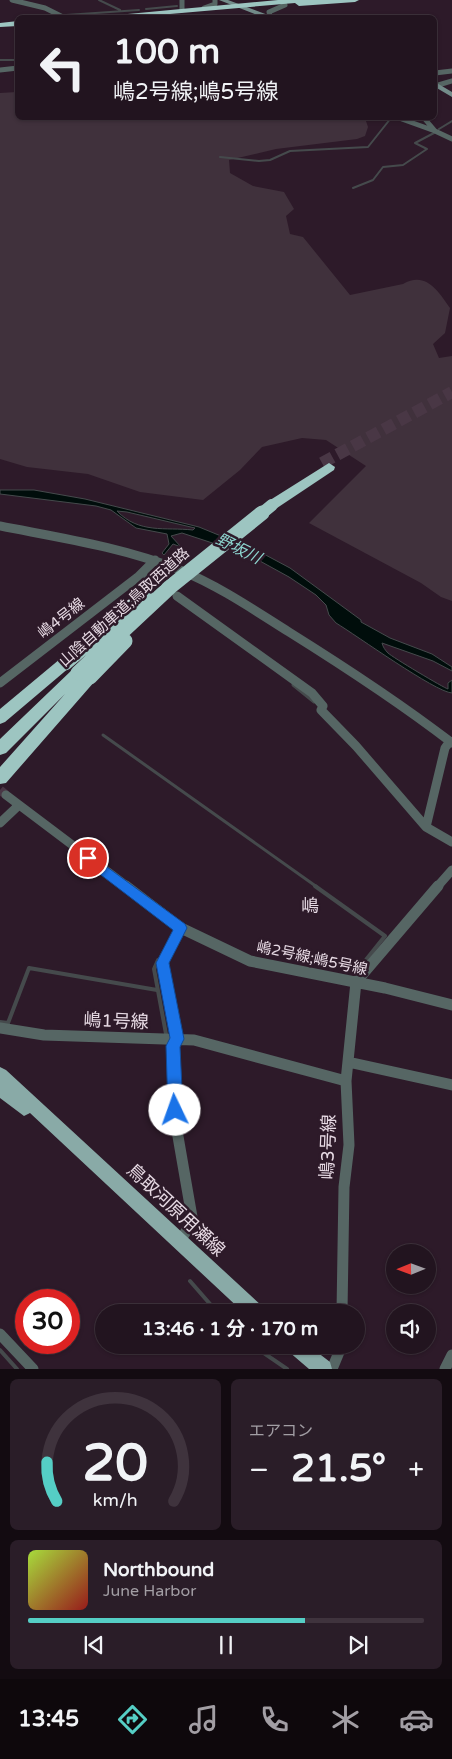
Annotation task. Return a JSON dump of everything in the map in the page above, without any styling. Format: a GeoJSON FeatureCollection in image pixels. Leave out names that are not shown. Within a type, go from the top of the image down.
{"type":"FeatureCollection","features":[{"type":"Feature","properties":{"kind":"highway"},"geometry":{"type":"LineString","coordinates":[[159,15],[308,0]]}},
{"type":"Feature","properties":{"kind":"highway"},"geometry":{"type":"LineString","coordinates":[[182,14],[204,8],[355,0]]}},
{"type":"Feature","properties":{"kind":"highway"},"geometry":{"type":"LineString","coordinates":[[0,26],[15,25]]}},
{"type":"Feature","properties":{"kind":"highway"},"geometry":{"type":"LineString","coordinates":[[0,718],[77,671],[142,623],[229,535],[325,465]]}},
{"type":"Feature","properties":{"kind":"highway"},"geometry":{"type":"LineString","coordinates":[[0,778],[77,671],[191,557],[229,535]]}},
{"type":"Feature","properties":{"kind":"highway","name":"山陰自動車道;鳥取西道路"},"geometry":{"type":"LineString","coordinates":[[0,740],[77,671]]}},
{"type":"Feature","properties":{"kind":"highway","name":"山陰自動車道;鳥取西道路"},"geometry":{"type":"LineString","coordinates":[[0,749],[77,671]]}},
{"type":"Feature","properties":{"kind":"main road"},"geometry":{"type":"LineString","coordinates":[[222,0],[265,15]]}},
{"type":"Feature","properties":{"kind":"main road"},"geometry":{"type":"LineString","coordinates":[[437,86],[452,94]]}},
{"type":"Feature","properties":{"kind":"main road","name":"鳥取河原用瀬線"},"geometry":{"type":"LineString","coordinates":[[0,1075],[247,1304]]}},
{"type":"Feature","properties":{"kind":"main road","name":"鳥取河原用瀬線"},"geometry":{"type":"LineString","coordinates":[[0,1088],[28,1112],[67,1139]]}},
{"type":"Feature","properties":{"kind":"main road"},"geometry":{"type":"LineString","coordinates":[[304,1354],[322,1369]]}},
{"type":"Feature","properties":{"kind":"street"},"geometry":{"type":"LineString","coordinates":[[12,0],[45,8],[60,15]]}},
{"type":"Feature","properties":{"kind":"street"},"geometry":{"type":"LineString","coordinates":[[182,0],[182,14]]}},
{"type":"Feature","properties":{"kind":"street"},"geometry":{"type":"LineString","coordinates":[[204,8],[215,4],[215,0]]}},
{"type":"Feature","properties":{"kind":"street"},"geometry":{"type":"LineString","coordinates":[[270,15],[269,12],[271,10],[286,5]]}},
{"type":"Feature","properties":{"kind":"street"},"geometry":{"type":"LineString","coordinates":[[0,70],[15,68]]}},
{"type":"Feature","properties":{"kind":"street"},"geometry":{"type":"LineString","coordinates":[[437,73],[452,71]]}},
{"type":"Feature","properties":{"kind":"street"},"geometry":{"type":"LineString","coordinates":[[437,85],[452,81]]}},
{"type":"Feature","properties":{"kind":"street"},"geometry":{"type":"LineString","coordinates":[[405,120],[452,139]]}},
{"type":"Feature","properties":{"kind":"street"},"geometry":{"type":"LineString","coordinates":[[426,120],[435,131]]}},
{"type":"Feature","properties":{"kind":"street"},"geometry":{"type":"LineString","coordinates":[[0,526],[121,550],[155,560],[202,580],[348,669],[422,719],[451,742],[445,748],[426,827]]}},
{"type":"Feature","properties":{"kind":"street","name":"嶋4号線"},"geometry":{"type":"LineString","coordinates":[[0,683],[139,576],[155,560]]}},
{"type":"Feature","properties":{"kind":"street"},"geometry":{"type":"LineString","coordinates":[[139,576],[154,582]]}},
{"type":"Feature","properties":{"kind":"street"},"geometry":{"type":"LineString","coordinates":[[177,596],[312,693],[323,706],[321,710],[356,746],[426,827],[452,842]]}},
{"type":"Feature","properties":{"kind":"street","name":"嶋2号線;嶋5号線"},"geometry":{"type":"LineString","coordinates":[[6,795],[181,928],[250,961],[356,982],[452,1004]]}},
{"type":"Feature","properties":{"kind":"street"},"geometry":{"type":"LineString","coordinates":[[0,823],[19,805]]}},
{"type":"Feature","properties":{"kind":"street"},"geometry":{"type":"LineString","coordinates":[[356,982],[452,870]]}},
{"type":"Feature","properties":{"kind":"street"},"geometry":{"type":"LineString","coordinates":[[179,1242],[189,1227],[192,1217],[176,1125],[173,1046],[177,1039],[162,963],[181,928]]}},
{"type":"Feature","properties":{"kind":"street","name":"嶋3号線"},"geometry":{"type":"LineString","coordinates":[[342,1304],[344,1187],[349,1145],[346,1081],[356,982]]}},
{"type":"Feature","properties":{"kind":"street","name":"嶋1号線"},"geometry":{"type":"LineString","coordinates":[[0,1028],[44,1035],[194,1040],[346,1081]]}},
{"type":"Feature","properties":{"kind":"street"},"geometry":{"type":"LineString","coordinates":[[348,1062],[452,1085]]}},
{"type":"Feature","properties":{"kind":"street"},"geometry":{"type":"LineString","coordinates":[[0,1334],[33,1369]]}},
{"type":"Feature","properties":{"kind":"street"},"geometry":{"type":"LineString","coordinates":[[332,1369],[338,1354]]}},
{"type":"Feature","properties":{"kind":"street"},"geometry":{"type":"LineString","coordinates":[[445,1369],[452,1355]]}},
{"type":"Feature","properties":{"kind":"shaded area"},"geometry":{"type":"Polygon","coordinates":[[[15,92],[15,120],[366,120],[368,127],[365,136],[357,139],[276,149],[229,160],[230,173],[253,186],[284,192],[294,209],[286,216],[290,234],[303,237],[350,295],[418,280],[425,281],[431,285],[450,308],[445,333],[433,344],[439,358],[452,356],[452,601],[441,597],[421,583],[309,523],[366,466],[326,440],[302,438],[262,447],[240,470],[203,500],[140,492],[88,474],[27,467],[0,459],[0,93],[15,92]]]}},
{"type":"Feature","properties":{"kind":"water","name":"野坂川"},"geometry":{"type":"Polygon","coordinates":[[[0,490],[34,490],[85,499],[199,527],[260,552],[290,568],[361,620],[361,622],[390,638],[432,654],[452,667],[452,671],[433,661],[382,643],[385,650],[392,656],[444,687],[448,689],[448,683],[452,680],[452,693],[413,674],[336,623],[329,615],[326,605],[316,595],[289,577],[249,555],[182,533],[171,536],[181,547],[173,544],[164,555],[162,553],[169,544],[167,534],[136,528],[111,510],[96,506],[0,494],[0,490]],[[117,511],[125,518],[143,526],[162,529],[193,530],[195,528],[117,511]]]}},
{"type":"Feature","properties":{"kind":"waterway"},"geometry":{"type":"LineString","coordinates":[[99,0],[120,10]]}},
{"type":"Feature","properties":{"kind":"waterway"},"geometry":{"type":"LineString","coordinates":[[146,9],[177,6]]}},
{"type":"Feature","properties":{"kind":"waterway"},"geometry":{"type":"LineString","coordinates":[[66,15],[139,10]]}},
{"type":"Feature","properties":{"kind":"waterway"},"geometry":{"type":"LineString","coordinates":[[0,60],[15,60]]}},
{"type":"Feature","properties":{"kind":"waterway"},"geometry":{"type":"LineString","coordinates":[[220,157],[259,161],[270,160],[290,151],[368,147],[389,120]]}},
{"type":"Feature","properties":{"kind":"waterway"},"geometry":{"type":"LineString","coordinates":[[439,129],[452,121]]}},
{"type":"Feature","properties":{"kind":"waterway"},"geometry":{"type":"LineString","coordinates":[[353,188],[373,180],[383,167],[403,165],[427,149],[415,143],[434,133]]}},
{"type":"Feature","properties":{"kind":"waterway"},"geometry":{"type":"LineString","coordinates":[[293,685],[314,702]]}},
{"type":"Feature","properties":{"kind":"waterway"},"geometry":{"type":"LineString","coordinates":[[103,735],[317,887]]}},
{"type":"Feature","properties":{"kind":"waterway"},"geometry":{"type":"LineString","coordinates":[[315,886],[385,936],[357,971]]}},
{"type":"Feature","properties":{"kind":"waterway"},"geometry":{"type":"LineString","coordinates":[[158,960],[154,969],[166,1034]]}},
{"type":"Feature","properties":{"kind":"waterway"},"geometry":{"type":"LineString","coordinates":[[0,1022],[8,1023],[29,968],[157,990]]}},
{"type":"Feature","properties":{"kind":"waterway"},"geometry":{"type":"LineString","coordinates":[[190,1281],[210,1304]]}},
{"type":"Feature","properties":{"kind":"waterway"},"geometry":{"type":"LineString","coordinates":[[0,1350],[17,1369]]}},
{"type":"Feature","properties":{"kind":"waterway"},"geometry":{"type":"LineString","coordinates":[[265,1354],[287,1369]]}},
{"type":"Feature","properties":{"kind":"tunnel"},"geometry":{"type":"LineString","coordinates":[[322,463],[452,392]]}},
{"type":"Feature","properties":{"kind":"tunnel"},"geometry":{"type":"LineString","coordinates":[[0,790],[6,795]]}},
{"type":"Feature","properties":{"kind":"district","name":"嶋"},"geometry":{"type":"Point","coordinates":[310,906]}},
{"type":"Feature","properties":{"kind":"route"},"geometry":{"type":"LineString","coordinates":[[88,858],[181,928],[162,963],[177,1039],[173,1046],[175,1110]]}}]}
